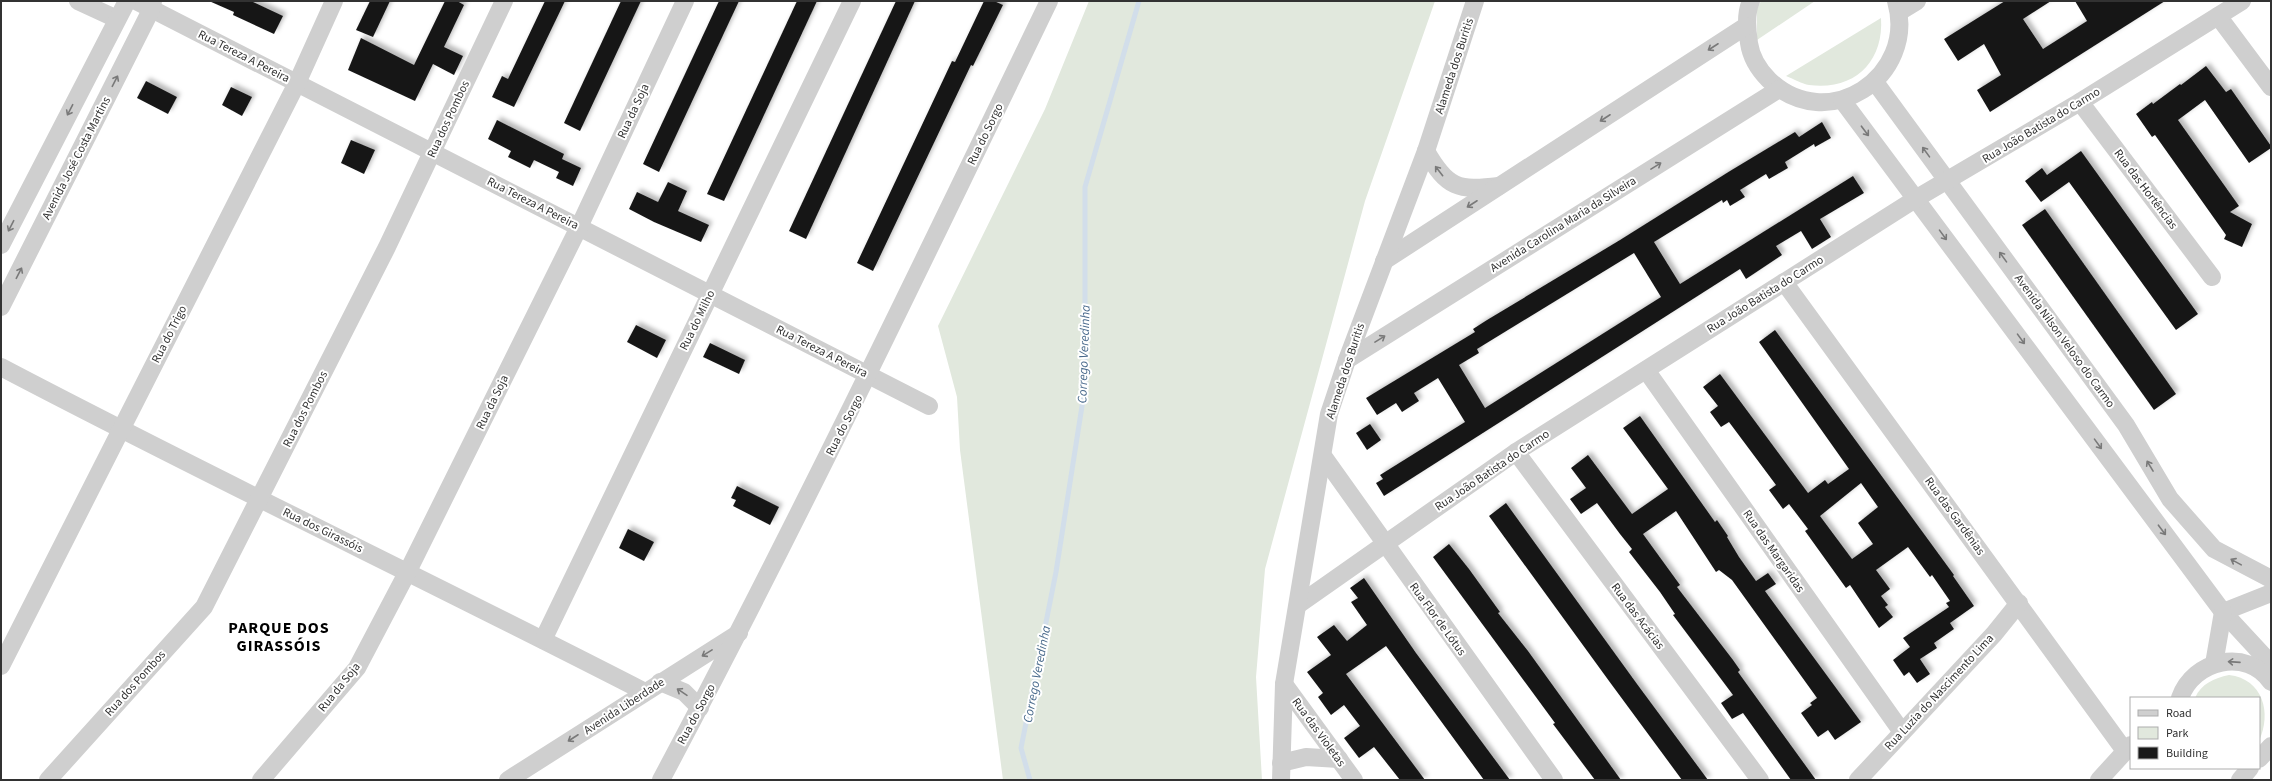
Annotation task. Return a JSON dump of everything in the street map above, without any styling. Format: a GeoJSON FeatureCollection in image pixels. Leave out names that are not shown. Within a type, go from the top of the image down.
{"type":"FeatureCollection","features":[{"type":"Feature","properties":{"kind":"street"},"geometry":{"type":"LineString","coordinates":[[78,1],[117,19]]}},
{"type":"Feature","properties":{"kind":"street"},"geometry":{"type":"LineString","coordinates":[[1,246],[126,1]]}},
{"type":"Feature","properties":{"kind":"street","name":"Rua do Trigo"},"geometry":{"type":"LineString","coordinates":[[1,666],[297,83],[334,1]]}},
{"type":"Feature","properties":{"kind":"street","name":"Rua dos Pombos"},"geometry":{"type":"LineString","coordinates":[[48,780],[204,606],[260,499],[433,152],[504,1]]}},
{"type":"Feature","properties":{"kind":"street","name":"Rua da Soja"},"geometry":{"type":"LineString","coordinates":[[261,780],[357,668],[408,571],[579,227],[685,1]]}},
{"type":"Feature","properties":{"kind":"street","name":"Rua do Milho"},"geometry":{"type":"LineString","coordinates":[[543,640],[852,1]]}},
{"type":"Feature","properties":{"kind":"street","name":"Rua do Sorgo"},"geometry":{"type":"LineString","coordinates":[[661,780],[740,632],[869,375],[1049,1]]}},
{"type":"Feature","properties":{"kind":"street","name":"Alameda dos Buritis"},"geometry":{"type":"LineString","coordinates":[[1281,771],[1284,684],[1329,414],[1347,360],[1426,151],[1475,1]]}},
{"type":"Feature","properties":{"kind":"street"},"geometry":{"type":"LineString","coordinates":[[1750,1],[1746,26],[1750,50],[1761,71],[1779,89],[1798,98],[1820,102],[1842,100],[1859,93],[1875,82],[1891,62],[1899,38],[1897,7],[1917,1]]}},
{"type":"Feature","properties":{"kind":"street","name":"Rua João Batista do Carmo"},"geometry":{"type":"LineString","coordinates":[[1298,605],[1516,452],[1917,198],[2080,102],[2242,1]]}},
{"type":"Feature","properties":{"kind":"street","name":"Rua Tereza A Pereira"},"geometry":{"type":"LineString","coordinates":[[147,4],[297,83],[929,406]]}},
{"type":"Feature","properties":{"kind":"street","name":"Avenida José Costa Martins"},"geometry":{"type":"LineString","coordinates":[[1,307],[147,4]]}},
{"type":"Feature","properties":{"kind":"street"},"geometry":{"type":"LineString","coordinates":[[2218,16],[2271,87]]}},
{"type":"Feature","properties":{"kind":"street"},"geometry":{"type":"LineString","coordinates":[[1384,261],[1746,26]]}},
{"type":"Feature","properties":{"kind":"street","name":"Avenida Nilson Veloso do Carmo"},"geometry":{"type":"LineString","coordinates":[[1875,82],[2126,425],[2170,499],[2214,549],[2271,579]]}},
{"type":"Feature","properties":{"kind":"street","name":"Avenida Carolina Maria da Silveira"},"geometry":{"type":"LineString","coordinates":[[1347,360],[1779,89]]}},
{"type":"Feature","properties":{"kind":"street"},"geometry":{"type":"LineString","coordinates":[[1842,100],[1917,198],[2223,612],[2265,664],[2271,682]]}},
{"type":"Feature","properties":{"kind":"street","name":"Rua das Hortências"},"geometry":{"type":"LineString","coordinates":[[2080,102],[2212,277]]}},
{"type":"Feature","properties":{"kind":"street"},"geometry":{"type":"LineString","coordinates":[[1426,151],[1446,181],[1458,186],[1481,188],[1500,186]]}},
{"type":"Feature","properties":{"kind":"street","name":"Rua das Gardênias"},"geometry":{"type":"LineString","coordinates":[[1784,282],[2019,603],[2128,748]]}},
{"type":"Feature","properties":{"kind":"street","name":"Rua dos Girassóis"},"geometry":{"type":"LineString","coordinates":[[1,367],[120,430],[408,571],[645,692]]}},
{"type":"Feature","properties":{"kind":"street","name":"Rua das Margaridas"},"geometry":{"type":"LineString","coordinates":[[1646,370],[1902,732]]}},
{"type":"Feature","properties":{"kind":"street","name":"Rua das Acácias"},"geometry":{"type":"LineString","coordinates":[[1516,452],[1760,780]]}},
{"type":"Feature","properties":{"kind":"street","name":"Rua Flor de Lótus"},"geometry":{"type":"LineString","coordinates":[[1323,456],[1384,545],[1554,780]]}},
{"type":"Feature","properties":{"kind":"street"},"geometry":{"type":"LineString","coordinates":[[2223,612],[2271,594]]}},
{"type":"Feature","properties":{"kind":"street","name":"Rua Luzia do Nascimento Lima"},"geometry":{"type":"LineString","coordinates":[[1858,780],[1994,634],[2019,603]]}},
{"type":"Feature","properties":{"kind":"street"},"geometry":{"type":"LineString","coordinates":[[2214,664],[2223,612]]}},
{"type":"Feature","properties":{"kind":"street","name":"Avenida Liberdade"},"geometry":{"type":"LineString","coordinates":[[508,780],[740,632]]}},
{"type":"Feature","properties":{"kind":"street"},"geometry":{"type":"LineString","coordinates":[[2180,695],[2196,674],[2214,664],[2228,661],[2265,664]]}},
{"type":"Feature","properties":{"kind":"street"},"geometry":{"type":"LineString","coordinates":[[660,682],[684,692],[700,708]]}},
{"type":"Feature","properties":{"kind":"street","name":"Rua das Violetas"},"geometry":{"type":"LineString","coordinates":[[1284,684],[1354,780]]}},
{"type":"Feature","properties":{"kind":"street"},"geometry":{"type":"LineString","coordinates":[[2260,758],[2271,746]]}},
{"type":"Feature","properties":{"kind":"street"},"geometry":{"type":"LineString","coordinates":[[2099,780],[2128,748]]}},
{"type":"Feature","properties":{"kind":"street"},"geometry":{"type":"LineString","coordinates":[[1281,771],[1306,757],[1339,758]]}},
{"type":"Feature","properties":{"kind":"street"},"geometry":{"type":"LineString","coordinates":[[2240,780],[2249,769]]}},
{"type":"Feature","properties":{"kind":"green space"},"geometry":{"type":"Polygon","coordinates":[[[1089,1],[1435,1],[1365,201],[1265,569],[1256,677],[1262,780],[1003,780],[960,450],[957,397],[938,326],[1045,109],[1089,1]]]}},
{"type":"Feature","properties":{"kind":"green space"},"geometry":{"type":"Polygon","coordinates":[[[1761,1],[1815,1],[1757,40],[1757,9],[1761,1]]]}},
{"type":"Feature","properties":{"kind":"green space"},"geometry":{"type":"Polygon","coordinates":[[[1881,18],[1881,34],[1877,48],[1871,60],[1863,70],[1852,78],[1840,83],[1825,86],[1801,83],[1786,76],[1881,18]]]}},
{"type":"Feature","properties":{"kind":"green space"},"geometry":{"type":"Polygon","coordinates":[[[2229,675],[2241,678],[2250,683],[2257,690],[2262,699],[2265,719],[2260,738],[2260,697],[2196,697],[2204,685],[2218,678],[2229,675]]]}},
{"type":"Feature","properties":{"kind":"building"},"geometry":{"type":"Polygon","coordinates":[[[209,1],[251,1],[283,16],[274,34],[233,15],[234,12],[209,1]]]}},
{"type":"Feature","properties":{"kind":"building"},"geometry":{"type":"Polygon","coordinates":[[[370,1],[390,1],[373,37],[356,30],[370,1]]]}},
{"type":"Feature","properties":{"kind":"building"},"geometry":{"type":"Polygon","coordinates":[[[445,1],[457,1],[464,5],[444,47],[463,56],[454,75],[433,64],[415,101],[348,70],[361,38],[414,65],[445,1]]]}},
{"type":"Feature","properties":{"kind":"building"},"geometry":{"type":"Polygon","coordinates":[[[545,1],[565,1],[514,107],[492,97],[502,76],[508,79],[545,1]]]}},
{"type":"Feature","properties":{"kind":"building"},"geometry":{"type":"Polygon","coordinates":[[[621,1],[641,1],[580,131],[564,123],[621,1]]]}},
{"type":"Feature","properties":{"kind":"building"},"geometry":{"type":"Polygon","coordinates":[[[719,1],[739,1],[659,172],[643,164],[719,1]]]}},
{"type":"Feature","properties":{"kind":"building"},"geometry":{"type":"Polygon","coordinates":[[[797,1],[817,1],[724,201],[707,194],[797,1]]]}},
{"type":"Feature","properties":{"kind":"building"},"geometry":{"type":"Polygon","coordinates":[[[896,1],[915,1],[806,239],[789,231],[896,1]]]}},
{"type":"Feature","properties":{"kind":"building"},"geometry":{"type":"Polygon","coordinates":[[[984,1],[994,1],[1003,5],[973,66],[971,65],[873,271],[857,263],[952,61],[955,62],[984,1]]]}},
{"type":"Feature","properties":{"kind":"building"},"geometry":{"type":"Polygon","coordinates":[[[2005,1],[2051,1],[2023,19],[2043,49],[2087,21],[2075,1],[2165,1],[1990,112],[1977,90],[2001,75],[1984,44],[1958,61],[1944,39],[2005,1]]]}},
{"type":"Feature","properties":{"kind":"building"},"geometry":{"type":"Polygon","coordinates":[[[2206,66],[2226,92],[2231,89],[2271,146],[2271,148],[2249,163],[2205,100],[2178,120],[2239,206],[2230,212],[2252,224],[2242,247],[2224,239],[2226,235],[2155,135],[2152,137],[2136,114],[2152,102],[2153,104],[2180,84],[2181,85],[2206,66]]]}},
{"type":"Feature","properties":{"kind":"building"},"geometry":{"type":"Polygon","coordinates":[[[146,81],[177,97],[168,114],[137,98],[146,81]]]}},
{"type":"Feature","properties":{"kind":"building"},"geometry":{"type":"Polygon","coordinates":[[[231,87],[252,97],[242,116],[222,105],[231,87]]]}},
{"type":"Feature","properties":{"kind":"building"},"geometry":{"type":"Polygon","coordinates":[[[497,120],[564,154],[562,159],[581,168],[573,186],[556,178],[559,172],[534,160],[530,168],[508,157],[511,151],[488,139],[497,120]]]}},
{"type":"Feature","properties":{"kind":"building"},"geometry":{"type":"Polygon","coordinates":[[[1822,122],[1831,138],[1815,147],[1814,144],[1785,162],[1788,168],[1769,179],[1766,174],[1740,190],[1745,197],[1730,206],[1727,200],[1723,203],[1722,200],[1654,242],[1680,284],[1853,176],[1864,193],[1820,219],[1831,237],[1812,249],[1801,231],[1776,246],[1782,255],[1746,279],[1740,269],[1384,496],[1376,483],[1383,479],[1380,475],[1465,422],[1438,378],[1414,393],[1419,401],[1402,412],[1396,403],[1377,415],[1366,398],[1475,332],[1473,329],[1487,320],[1620,240],[1730,171],[1795,132],[1799,137],[1822,122]],[[1634,253],[1477,349],[1479,353],[1459,365],[1485,408],[1661,297],[1634,253]]]}},
{"type":"Feature","properties":{"kind":"building"},"geometry":{"type":"Polygon","coordinates":[[[351,140],[375,150],[364,174],[341,163],[351,140]]]}},
{"type":"Feature","properties":{"kind":"building"},"geometry":{"type":"Polygon","coordinates":[[[2081,151],[2198,314],[2176,330],[2069,182],[2041,202],[2025,181],[2042,168],[2047,175],[2081,151]]]}},
{"type":"Feature","properties":{"kind":"building"},"geometry":{"type":"Polygon","coordinates":[[[668,182],[687,191],[678,211],[709,225],[701,242],[654,222],[629,209],[637,192],[658,202],[668,182]]]}},
{"type":"Feature","properties":{"kind":"building"},"geometry":{"type":"Polygon","coordinates":[[[2045,209],[2176,394],[2154,410],[2022,225],[2045,209]]]}},
{"type":"Feature","properties":{"kind":"building"},"geometry":{"type":"Polygon","coordinates":[[[636,325],[666,340],[657,358],[627,342],[636,325]]]}},
{"type":"Feature","properties":{"kind":"building"},"geometry":{"type":"Polygon","coordinates":[[[1775,330],[1954,575],[1953,576],[1974,606],[1950,623],[1954,629],[1934,643],[1937,648],[1920,659],[1930,674],[1917,683],[1909,672],[1904,676],[1893,660],[1910,647],[1903,638],[1949,607],[1946,603],[1950,601],[1932,575],[1930,577],[1908,547],[1876,570],[1890,589],[1881,596],[1888,605],[1885,607],[1893,617],[1879,628],[1850,585],[1846,588],[1805,531],[1808,529],[1789,504],[1783,509],[1769,490],[1776,485],[1729,422],[1721,427],[1710,412],[1718,406],[1703,387],[1720,374],[1808,493],[1825,480],[1828,484],[1849,469],[1759,342],[1775,330]],[[1861,483],[1820,516],[1852,559],[1873,544],[1858,523],[1878,507],[1861,483]]]}},
{"type":"Feature","properties":{"kind":"building"},"geometry":{"type":"Polygon","coordinates":[[[710,343],[745,360],[739,374],[703,357],[710,343]]]}},
{"type":"Feature","properties":{"kind":"building"},"geometry":{"type":"Polygon","coordinates":[[[1640,416],[1715,522],[1717,520],[1728,536],[1727,537],[1739,557],[1756,581],[1768,573],[1776,584],[1765,591],[1861,722],[1835,740],[1828,730],[1818,737],[1801,713],[1812,705],[1810,703],[1817,698],[1732,580],[1719,570],[1716,572],[1676,511],[1643,534],[1680,585],[1677,587],[1733,660],[1740,670],[1738,672],[1816,780],[1791,780],[1743,713],[1732,719],[1721,703],[1733,695],[1673,615],[1675,614],[1660,592],[1629,552],[1632,549],[1597,503],[1581,514],[1570,499],[1586,488],[1571,468],[1588,455],[1632,514],[1668,489],[1623,428],[1640,416]]]}},
{"type":"Feature","properties":{"kind":"building"},"geometry":{"type":"Polygon","coordinates":[[[1370,424],[1381,440],[1367,450],[1356,433],[1370,424]]]}},
{"type":"Feature","properties":{"kind":"building"},"geometry":{"type":"Polygon","coordinates":[[[737,486],[779,507],[770,525],[733,506],[736,500],[731,498],[737,486]]]}},
{"type":"Feature","properties":{"kind":"building"},"geometry":{"type":"Polygon","coordinates":[[[1506,503],[1708,780],[1682,780],[1609,681],[1489,516],[1506,503]]]}},
{"type":"Feature","properties":{"kind":"building"},"geometry":{"type":"Polygon","coordinates":[[[628,529],[654,542],[644,561],[619,548],[628,529]]]}},
{"type":"Feature","properties":{"kind":"building"},"geometry":{"type":"Polygon","coordinates":[[[1449,544],[1469,569],[1500,612],[1498,613],[1528,651],[1621,780],[1595,780],[1553,724],[1555,723],[1433,557],[1449,544]]]}},
{"type":"Feature","properties":{"kind":"building"},"geometry":{"type":"Polygon","coordinates":[[[1364,578],[1416,653],[1510,780],[1484,780],[1386,646],[1346,674],[1425,780],[1400,780],[1374,747],[1359,758],[1344,738],[1360,726],[1344,705],[1331,715],[1318,697],[1323,693],[1307,672],[1331,655],[1317,637],[1334,625],[1347,641],[1367,625],[1351,602],[1358,598],[1350,588],[1364,578]]]}},
{"type":"Feature","properties":{"kind":"waterway","name":"Corrego Veredinha"},"geometry":{"type":"LineString","coordinates":[[1030,780],[1021,748],[1056,572],[1085,387],[1085,187],[1139,1]]}},
{"type":"Feature","properties":{"kind":"district","name":"PARQUE DOS GIRASSÓIS"},"geometry":{"type":"Point","coordinates":[279,636]}}]}
